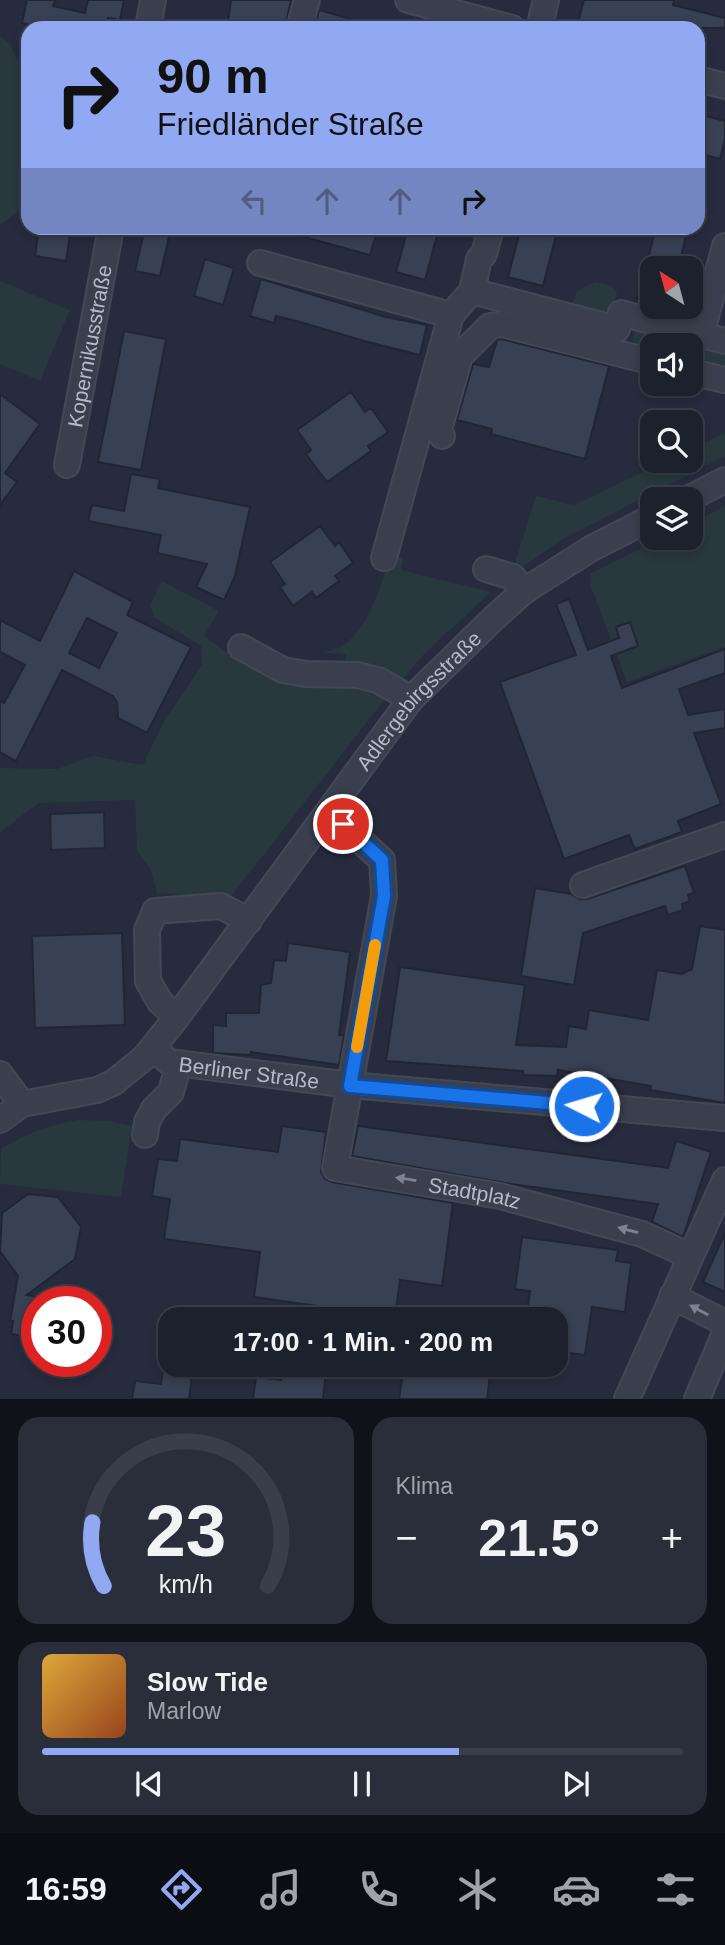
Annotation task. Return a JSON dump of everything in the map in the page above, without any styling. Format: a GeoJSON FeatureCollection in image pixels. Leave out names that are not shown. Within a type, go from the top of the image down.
{"type":"FeatureCollection","features":[{"type":"Feature","properties":{"kind":"street"},"geometry":{"type":"LineString","coordinates":[[149,21],[153,0]]}},
{"type":"Feature","properties":{"kind":"street"},"geometry":{"type":"LineString","coordinates":[[301,21],[307,0]]}},
{"type":"Feature","properties":{"kind":"street"},"geometry":{"type":"LineString","coordinates":[[408,0],[486,21]]}},
{"type":"Feature","properties":{"kind":"street"},"geometry":{"type":"LineString","coordinates":[[541,21],[546,0]]}},
{"type":"Feature","properties":{"kind":"street"},"geometry":{"type":"LineString","coordinates":[[705,81],[725,86]]}},
{"type":"Feature","properties":{"kind":"street","name":"Kopernikusstraße"},"geometry":{"type":"LineString","coordinates":[[67,465],[110,235]]}},
{"type":"Feature","properties":{"kind":"street"},"geometry":{"type":"LineString","coordinates":[[384,558],[451,315],[472,291],[489,235]]}},
{"type":"Feature","properties":{"kind":"street"},"geometry":{"type":"LineString","coordinates":[[702,333],[725,246]]}},
{"type":"Feature","properties":{"kind":"street"},"geometry":{"type":"LineString","coordinates":[[260,262],[451,315]]}},
{"type":"Feature","properties":{"kind":"street"},"geometry":{"type":"LineString","coordinates":[[472,291],[617,329],[621,313],[694,333]]}},
{"type":"Feature","properties":{"kind":"street"},"geometry":{"type":"LineString","coordinates":[[442,436],[439,430],[460,356],[490,326],[502,324],[640,359]]}},
{"type":"Feature","properties":{"kind":"street"},"geometry":{"type":"LineString","coordinates":[[703,336],[725,341]]}},
{"type":"Feature","properties":{"kind":"street"},"geometry":{"type":"LineString","coordinates":[[703,375],[725,380]]}},
{"type":"Feature","properties":{"kind":"street"},"geometry":{"type":"LineString","coordinates":[[703,491],[725,480]]}},
{"type":"Feature","properties":{"kind":"street","name":"Adlergebirgsstraße"},"geometry":{"type":"LineString","coordinates":[[22,1104],[97,1090],[126,1074],[153,1048],[177,1017],[411,699],[524,592],[552,571],[640,524]]}},
{"type":"Feature","properties":{"kind":"street"},"geometry":{"type":"LineString","coordinates":[[486,569],[513,577],[524,592]]}},
{"type":"Feature","properties":{"kind":"street"},"geometry":{"type":"LineString","coordinates":[[242,647],[283,670],[306,674],[357,675],[379,680],[411,699]]}},
{"type":"Feature","properties":{"kind":"street"},"geometry":{"type":"LineString","coordinates":[[328,813],[382,860],[384,896],[350,1086]]}},
{"type":"Feature","properties":{"kind":"street"},"geometry":{"type":"LineString","coordinates":[[583,886],[725,835]]}},
{"type":"Feature","properties":{"kind":"street"},"geometry":{"type":"LineString","coordinates":[[177,1017],[160,1002],[148,981],[147,930],[155,911],[221,906],[248,921]]}},
{"type":"Feature","properties":{"kind":"street","name":"Berliner Straße"},"geometry":{"type":"LineString","coordinates":[[153,1048],[169,1062],[350,1086],[725,1118]]}},
{"type":"Feature","properties":{"kind":"street"},"geometry":{"type":"LineString","coordinates":[[145,1135],[147,1122],[154,1109],[171,1092],[179,1063]]}},
{"type":"Feature","properties":{"kind":"street"},"geometry":{"type":"LineString","coordinates":[[0,1074],[22,1104],[0,1120]]}},
{"type":"Feature","properties":{"kind":"street","name":"Stadtplatz"},"geometry":{"type":"LineString","coordinates":[[350,1086],[335,1168],[500,1196],[642,1234],[690,1256]]}},
{"type":"Feature","properties":{"kind":"street"},"geometry":{"type":"LineString","coordinates":[[627,1399],[725,1180]]}},
{"type":"Feature","properties":{"kind":"street"},"geometry":{"type":"LineString","coordinates":[[672,1296],[725,1324]]}},
{"type":"Feature","properties":{"kind":"street"},"geometry":{"type":"LineString","coordinates":[[697,1399],[725,1333]]}},
{"type":"Feature","properties":{"kind":"shaded area"},"geometry":{"type":"Polygon","coordinates":[[[0,36],[11,45],[21,69],[21,209],[0,225],[0,36]]]}},
{"type":"Feature","properties":{"kind":"shaded area"},"geometry":{"type":"Polygon","coordinates":[[[0,281],[70,310],[40,381],[0,364],[0,281]]]}},
{"type":"Feature","properties":{"kind":"shaded area"},"geometry":{"type":"Polygon","coordinates":[[[595,282],[612,286],[617,293],[611,313],[604,315],[572,306],[577,291],[595,282]]]}},
{"type":"Feature","properties":{"kind":"shaded area"},"geometry":{"type":"Polygon","coordinates":[[[637,323],[674,333],[640,333],[640,350],[631,348],[637,323]]]}},
{"type":"Feature","properties":{"kind":"shaded area"},"geometry":{"type":"Polygon","coordinates":[[[703,341],[725,347],[725,373],[703,367],[703,341]]]}},
{"type":"Feature","properties":{"kind":"shaded area"},"geometry":{"type":"Polygon","coordinates":[[[725,433],[725,456],[703,467],[703,443],[725,433]]]}},
{"type":"Feature","properties":{"kind":"shaded area"},"geometry":{"type":"Polygon","coordinates":[[[641,473],[692,473],[664,487],[640,487],[640,500],[561,540],[524,566],[515,563],[536,496],[574,505],[641,473]]]}},
{"type":"Feature","properties":{"kind":"shaded area"},"geometry":{"type":"Polygon","coordinates":[[[725,506],[725,647],[627,682],[591,587],[590,574],[640,549],[703,550],[703,517],[725,506]]]}},
{"type":"Feature","properties":{"kind":"shaded area"},"geometry":{"type":"Polygon","coordinates":[[[391,555],[403,558],[401,570],[491,592],[425,653],[399,683],[345,667],[346,654],[323,653],[339,648],[349,641],[366,620],[391,555]]]}},
{"type":"Feature","properties":{"kind":"shaded area"},"geometry":{"type":"Polygon","coordinates":[[[162,581],[219,611],[204,636],[226,652],[231,647],[388,695],[229,899],[157,893],[150,868],[137,851],[135,800],[39,803],[0,832],[0,768],[57,769],[93,756],[143,765],[164,721],[202,665],[201,646],[154,617],[150,605],[162,581]]]}},
{"type":"Feature","properties":{"kind":"shaded area"},"geometry":{"type":"Polygon","coordinates":[[[78,1120],[109,1121],[132,1126],[121,1197],[0,1184],[1,1149],[38,1130],[78,1120]]]}},
{"type":"Feature","properties":{"kind":"building"},"geometry":{"type":"Polygon","coordinates":[[[27,0],[55,0],[53,6],[85,13],[88,0],[124,0],[120,20],[108,18],[107,21],[22,21],[27,0]]]}},
{"type":"Feature","properties":{"kind":"building"},"geometry":{"type":"Polygon","coordinates":[[[231,0],[291,0],[286,21],[228,21],[231,0]]]}},
{"type":"Feature","properties":{"kind":"building"},"geometry":{"type":"Polygon","coordinates":[[[584,0],[674,0],[673,5],[725,18],[725,28],[705,28],[705,21],[579,21],[584,0]]]}},
{"type":"Feature","properties":{"kind":"building"},"geometry":{"type":"Polygon","coordinates":[[[319,10],[358,21],[316,21],[319,10]]]}},
{"type":"Feature","properties":{"kind":"building"},"geometry":{"type":"Polygon","coordinates":[[[705,116],[725,121],[725,139],[720,159],[705,155],[705,116]]]}},
{"type":"Feature","properties":{"kind":"building"},"geometry":{"type":"Polygon","coordinates":[[[38,235],[70,235],[66,261],[35,256],[38,235]]]}},
{"type":"Feature","properties":{"kind":"building"},"geometry":{"type":"Polygon","coordinates":[[[143,235],[169,235],[160,276],[135,271],[143,235]]]}},
{"type":"Feature","properties":{"kind":"building"},"geometry":{"type":"Polygon","coordinates":[[[297,235],[376,235],[370,255],[297,235]]]}},
{"type":"Feature","properties":{"kind":"building"},"geometry":{"type":"Polygon","coordinates":[[[406,235],[437,235],[425,280],[396,272],[406,235]]]}},
{"type":"Feature","properties":{"kind":"building"},"geometry":{"type":"Polygon","coordinates":[[[519,235],[556,235],[543,286],[508,277],[519,235]]]}},
{"type":"Feature","properties":{"kind":"building"},"geometry":{"type":"Polygon","coordinates":[[[654,235],[686,235],[681,256],[649,256],[654,235]]]}},
{"type":"Feature","properties":{"kind":"building"},"geometry":{"type":"Polygon","coordinates":[[[205,259],[234,268],[223,305],[194,296],[205,259]]]}},
{"type":"Feature","properties":{"kind":"building"},"geometry":{"type":"Polygon","coordinates":[[[261,279],[386,317],[427,325],[420,355],[276,316],[274,323],[250,316],[261,279]]]}},
{"type":"Feature","properties":{"kind":"building"},"geometry":{"type":"Polygon","coordinates":[[[124,331],[166,339],[141,470],[98,462],[124,331]]]}},
{"type":"Feature","properties":{"kind":"building"},"geometry":{"type":"Polygon","coordinates":[[[497,340],[609,366],[585,459],[491,434],[492,429],[457,420],[473,364],[489,367],[497,340]]]}},
{"type":"Feature","properties":{"kind":"building"},"geometry":{"type":"Polygon","coordinates":[[[351,392],[365,412],[371,408],[388,432],[368,446],[371,451],[327,482],[306,454],[311,450],[297,430],[351,392]]]}},
{"type":"Feature","properties":{"kind":"building"},"geometry":{"type":"Polygon","coordinates":[[[0,394],[40,424],[5,473],[17,482],[0,505],[0,394]]]}},
{"type":"Feature","properties":{"kind":"building"},"geometry":{"type":"Polygon","coordinates":[[[131,474],[160,479],[158,488],[250,507],[235,576],[224,600],[196,587],[207,564],[157,553],[161,535],[88,521],[92,505],[124,511],[131,474]]]}},
{"type":"Feature","properties":{"kind":"building"},"geometry":{"type":"Polygon","coordinates":[[[320,526],[335,546],[339,542],[353,563],[335,576],[339,581],[316,598],[312,592],[293,606],[280,587],[285,584],[270,562],[320,526]]]}},
{"type":"Feature","properties":{"kind":"building"},"geometry":{"type":"Polygon","coordinates":[[[74,571],[133,602],[127,615],[191,647],[147,733],[118,718],[117,702],[113,696],[62,670],[16,761],[0,752],[0,701],[4,703],[25,665],[0,652],[0,620],[40,641],[74,571]],[[87,618],[69,653],[99,668],[117,633],[87,618]]]}},
{"type":"Feature","properties":{"kind":"building"},"geometry":{"type":"Polygon","coordinates":[[[569,599],[588,650],[619,638],[616,627],[630,622],[638,646],[611,656],[622,688],[725,649],[725,673],[679,689],[688,715],[725,709],[725,728],[694,733],[721,804],[678,821],[682,832],[635,849],[629,835],[564,859],[500,682],[576,655],[556,604],[569,599]]]}},
{"type":"Feature","properties":{"kind":"building"},"geometry":{"type":"Polygon","coordinates":[[[104,812],[105,848],[51,850],[50,814],[104,812]]]}},
{"type":"Feature","properties":{"kind":"building"},"geometry":{"type":"Polygon","coordinates":[[[685,866],[694,893],[688,895],[690,901],[682,904],[683,910],[668,915],[665,906],[583,933],[574,985],[521,976],[535,888],[587,899],[685,866]]]}},
{"type":"Feature","properties":{"kind":"building"},"geometry":{"type":"Polygon","coordinates":[[[700,926],[725,930],[725,1103],[650,1090],[651,1086],[558,1070],[557,1076],[523,1075],[523,1071],[386,1061],[400,967],[525,985],[516,1045],[566,1047],[569,1026],[586,1029],[589,1010],[648,1020],[657,970],[682,974],[692,969],[700,926]]]}},
{"type":"Feature","properties":{"kind":"building"},"geometry":{"type":"Polygon","coordinates":[[[122,933],[125,1025],[35,1028],[32,936],[122,933]]]}},
{"type":"Feature","properties":{"kind":"building"},"geometry":{"type":"Polygon","coordinates":[[[288,943],[350,952],[339,1035],[344,1035],[339,1065],[251,1052],[251,1055],[213,1053],[213,1025],[226,1026],[226,1013],[259,1013],[261,985],[271,983],[274,960],[286,961],[288,943]]]}},
{"type":"Feature","properties":{"kind":"building"},"geometry":{"type":"Polygon","coordinates":[[[282,1126],[326,1132],[321,1172],[325,1179],[453,1203],[442,1286],[400,1280],[396,1307],[324,1307],[254,1297],[260,1252],[164,1239],[170,1199],[152,1196],[158,1159],[177,1161],[180,1139],[278,1152],[282,1126]]]}},
{"type":"Feature","properties":{"kind":"building"},"geometry":{"type":"Polygon","coordinates":[[[358,1126],[668,1168],[676,1141],[711,1152],[683,1237],[652,1222],[658,1204],[511,1184],[352,1156],[358,1126]]]}},
{"type":"Feature","properties":{"kind":"building"},"geometry":{"type":"Polygon","coordinates":[[[28,1194],[58,1197],[81,1227],[75,1259],[39,1286],[21,1286],[21,1336],[11,1334],[13,1321],[10,1321],[18,1276],[0,1251],[2,1213],[28,1194]]]}},
{"type":"Feature","properties":{"kind":"building"},"geometry":{"type":"Polygon","coordinates":[[[725,1233],[725,1292],[703,1282],[725,1233]]]}},
{"type":"Feature","properties":{"kind":"building"},"geometry":{"type":"Polygon","coordinates":[[[522,1237],[618,1250],[616,1261],[631,1263],[625,1312],[592,1307],[585,1355],[568,1353],[568,1307],[528,1307],[530,1291],[515,1289],[522,1237]]]}},
{"type":"Feature","properties":{"kind":"building"},"geometry":{"type":"Polygon","coordinates":[[[162,1377],[192,1377],[189,1399],[132,1399],[135,1381],[161,1384],[162,1377]]]}},
{"type":"Feature","properties":{"kind":"building"},"geometry":{"type":"Polygon","coordinates":[[[256,1377],[281,1380],[281,1377],[325,1377],[323,1399],[253,1399],[256,1377]]]}},
{"type":"Feature","properties":{"kind":"building"},"geometry":{"type":"Polygon","coordinates":[[[402,1377],[490,1377],[487,1399],[399,1399],[402,1377]]]}},
{"type":"Feature","properties":{"kind":"slow traffic"},"geometry":{"type":"LineString","coordinates":[[357,1047],[375,945]]}},
{"type":"Feature","properties":{"kind":"route"},"geometry":{"type":"LineString","coordinates":[[343,824],[382,860],[384,896],[350,1086],[584,1106]]}}]}
